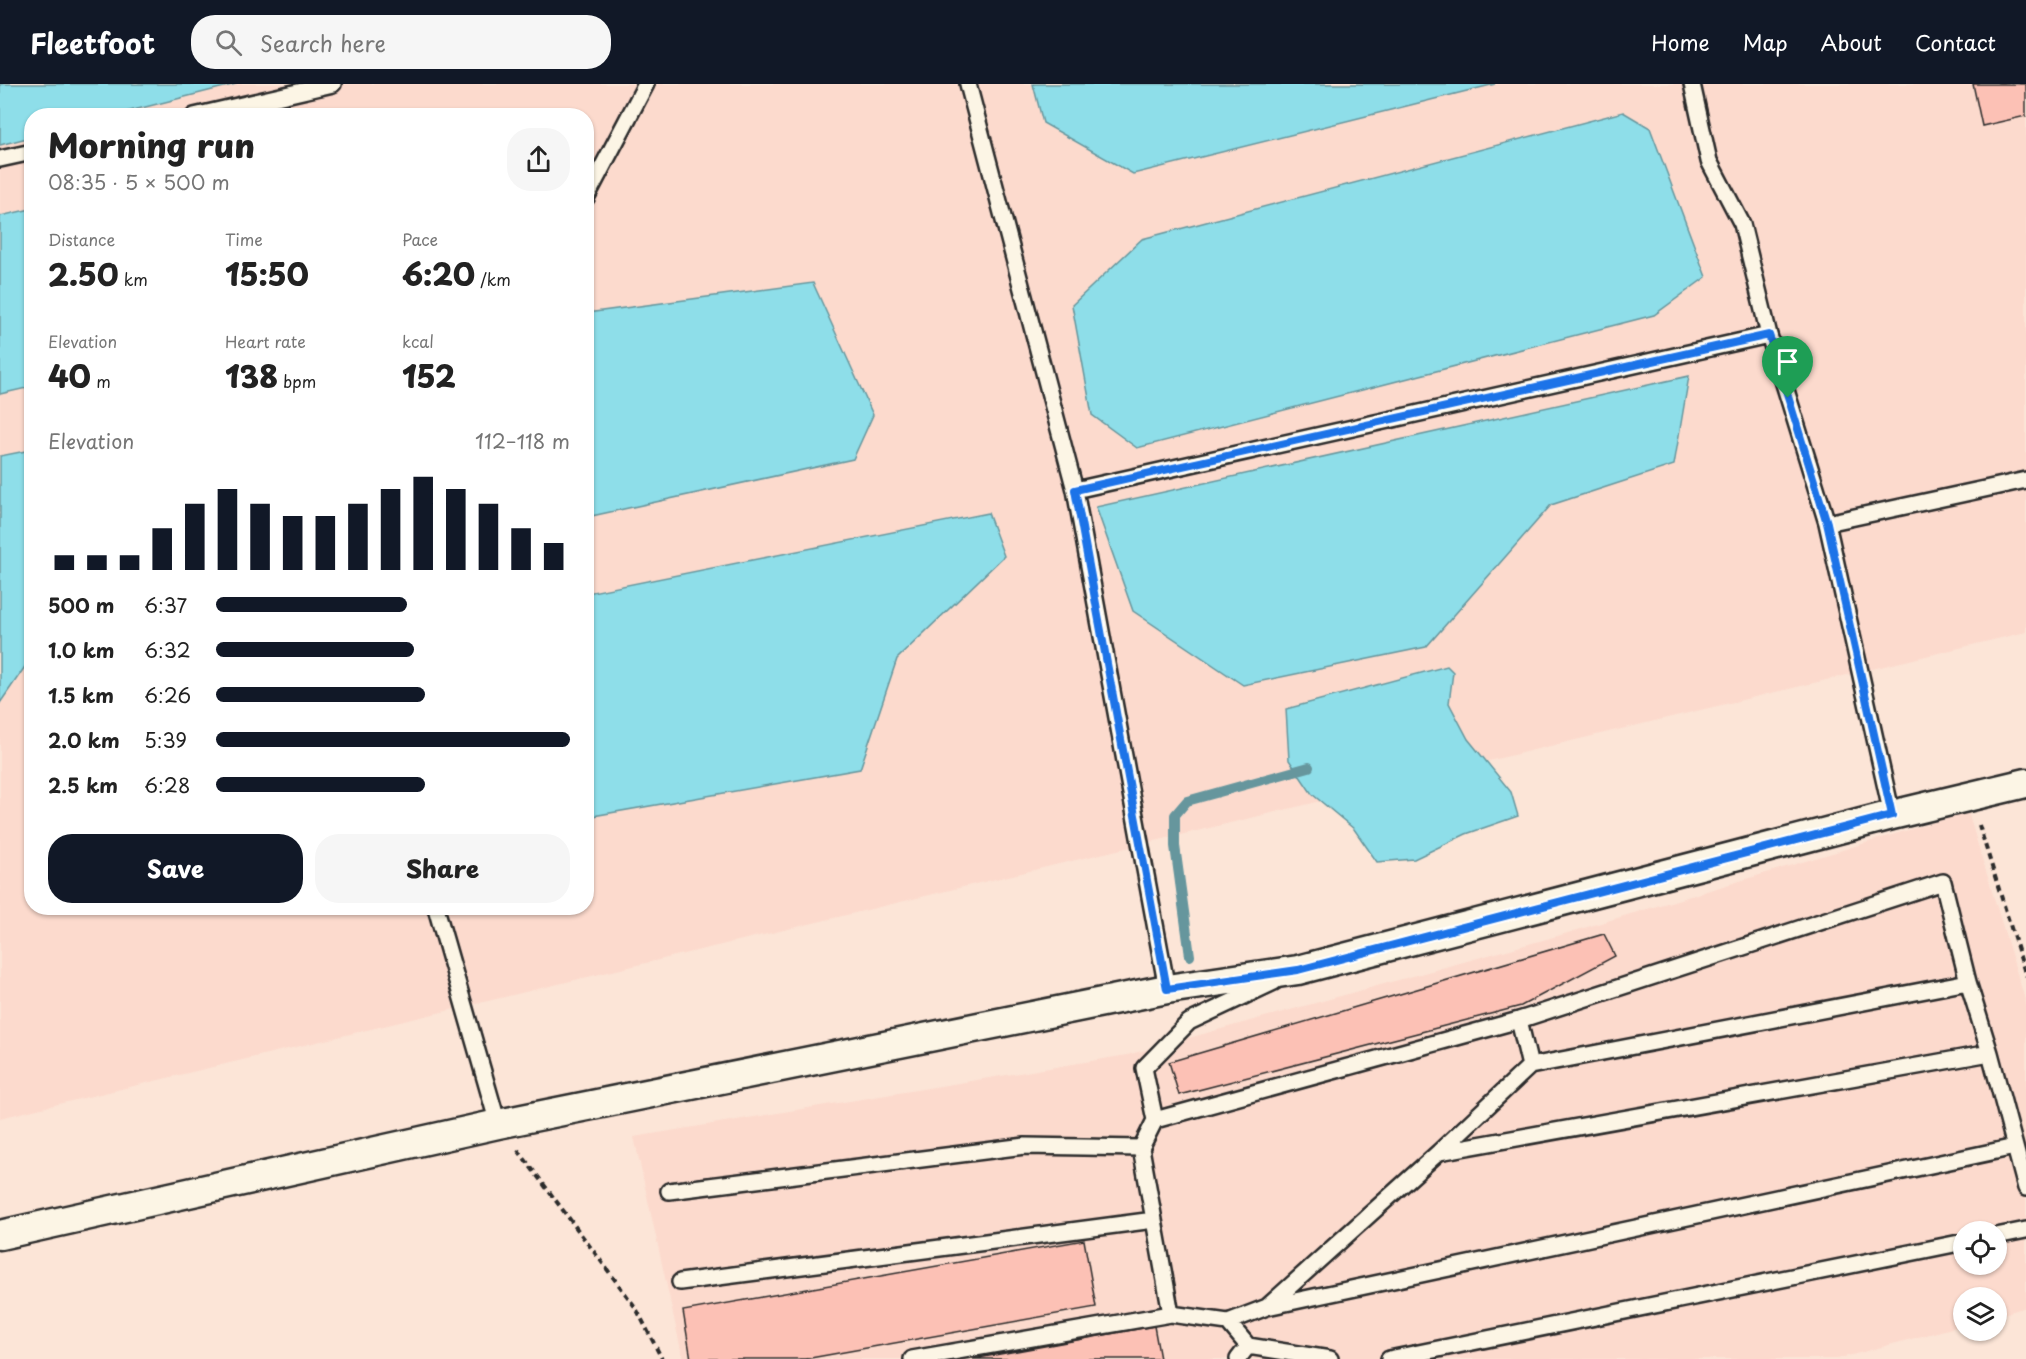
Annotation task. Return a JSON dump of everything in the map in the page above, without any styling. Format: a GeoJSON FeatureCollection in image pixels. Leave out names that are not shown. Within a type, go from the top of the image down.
{"type":"FeatureCollection","features":[{"type":"Feature","properties":{"kind":"street"},"geometry":{"type":"LineString","coordinates":[[0,1234],[498,1124],[1167,989],[1298,970],[1892,815],[2026,783]]}},
{"type":"Feature","properties":{"kind":"lane"},"geometry":{"type":"LineString","coordinates":[[229,108],[333,84]]}},
{"type":"Feature","properties":{"kind":"lane"},"geometry":{"type":"LineString","coordinates":[[594,183],[646,84]]}},
{"type":"Feature","properties":{"kind":"lane"},"geometry":{"type":"LineString","coordinates":[[968,84],[1075,490],[1167,989]]}},
{"type":"Feature","properties":{"kind":"lane"},"geometry":{"type":"LineString","coordinates":[[1692,84],[1710,162],[1742,224],[1769,335],[1827,523],[1892,815]]}},
{"type":"Feature","properties":{"kind":"lane"},"geometry":{"type":"LineString","coordinates":[[0,159],[24,154]]}},
{"type":"Feature","properties":{"kind":"lane"},"geometry":{"type":"LineString","coordinates":[[1075,490],[1769,335]]}},
{"type":"Feature","properties":{"kind":"lane"},"geometry":{"type":"LineString","coordinates":[[1827,523],[2026,480]]}},
{"type":"Feature","properties":{"kind":"lane"},"geometry":{"type":"LineString","coordinates":[[1155,1120],[1519,1020],[1943,882],[1968,982],[1990,1053],[2026,1188]]}},
{"type":"Feature","properties":{"kind":"lane"},"geometry":{"type":"LineString","coordinates":[[438,915],[498,1124]]}},
{"type":"Feature","properties":{"kind":"lane"},"geometry":{"type":"LineString","coordinates":[[1171,1314],[1141,1148],[1155,1120],[1144,1068],[1190,1022],[1298,970]]}},
{"type":"Feature","properties":{"kind":"lane"},"geometry":{"type":"LineString","coordinates":[[1267,1307],[1439,1152],[1530,1066],[1968,982]]}},
{"type":"Feature","properties":{"kind":"lane"},"geometry":{"type":"LineString","coordinates":[[1519,1020],[1530,1066]]}},
{"type":"Feature","properties":{"kind":"lane"},"geometry":{"type":"LineString","coordinates":[[1439,1152],[1990,1053]]}},
{"type":"Feature","properties":{"kind":"lane"},"geometry":{"type":"LineString","coordinates":[[669,1191],[1025,1146],[1141,1148]]}},
{"type":"Feature","properties":{"kind":"lane"},"geometry":{"type":"LineString","coordinates":[[912,1359],[1171,1314],[1228,1322],[1267,1307],[2015,1147]]}},
{"type":"Feature","properties":{"kind":"lane"},"geometry":{"type":"LineString","coordinates":[[680,1282],[1154,1220]]}},
{"type":"Feature","properties":{"kind":"lane"},"geometry":{"type":"LineString","coordinates":[[2007,1234],[2026,1230]]}},
{"type":"Feature","properties":{"kind":"lane"},"geometry":{"type":"LineString","coordinates":[[1389,1359],[1953,1244]]}},
{"type":"Feature","properties":{"kind":"lane"},"geometry":{"type":"LineString","coordinates":[[1228,1322],[1248,1346],[1330,1359]]}},
{"type":"Feature","properties":{"kind":"lane"},"geometry":{"type":"LineString","coordinates":[[1238,1359],[1248,1346]]}},
{"type":"Feature","properties":{"kind":"path"},"geometry":{"type":"LineString","coordinates":[[1970,796],[2026,976]]}},
{"type":"Feature","properties":{"kind":"path"},"geometry":{"type":"LineString","coordinates":[[498,1124],[636,1308],[662,1359]]}},
{"type":"Feature","properties":{"kind":"shaded area"},"geometry":{"type":"Polygon","coordinates":[[[0,84],[2026,84],[2026,632],[0,1118],[0,84]]]}},
{"type":"Feature","properties":{"kind":"shaded area"},"geometry":{"type":"Polygon","coordinates":[[[1968,812],[2026,1003],[2026,1307],[2007,1313],[2007,1287],[1953,1287],[1953,1328],[1837,1359],[683,1359],[634,1137],[1127,1055],[1561,935],[1968,812]]]}},
{"type":"Feature","properties":{"kind":"water"},"geometry":{"type":"Polygon","coordinates":[[[0,84],[236,84],[142,108],[24,108],[24,139],[0,145],[0,84]]]}},
{"type":"Feature","properties":{"kind":"water"},"geometry":{"type":"Polygon","coordinates":[[[1033,84],[1495,84],[1133,174],[1043,123],[1033,84]]]}},
{"type":"Feature","properties":{"kind":"water"},"geometry":{"type":"Polygon","coordinates":[[[1623,112],[1650,128],[1706,277],[1654,315],[1137,448],[1092,415],[1072,305],[1142,239],[1623,112]]]}},
{"type":"Feature","properties":{"kind":"water"},"geometry":{"type":"Polygon","coordinates":[[[24,211],[24,389],[0,394],[0,216],[24,211]]]}},
{"type":"Feature","properties":{"kind":"water"},"geometry":{"type":"Polygon","coordinates":[[[813,283],[873,415],[853,459],[594,515],[594,312],[813,283]]]}},
{"type":"Feature","properties":{"kind":"water"},"geometry":{"type":"Polygon","coordinates":[[[1689,376],[1674,465],[1551,505],[1426,647],[1243,685],[1133,611],[1096,507],[1689,376]]]}},
{"type":"Feature","properties":{"kind":"water"},"geometry":{"type":"Polygon","coordinates":[[[24,451],[24,668],[0,703],[0,456],[24,451]]]}},
{"type":"Feature","properties":{"kind":"water"},"geometry":{"type":"Polygon","coordinates":[[[988,513],[1004,556],[897,659],[860,769],[594,816],[594,592],[988,513]]]}},
{"type":"Feature","properties":{"kind":"water"},"geometry":{"type":"Polygon","coordinates":[[[1447,666],[1453,672],[1449,703],[1468,739],[1511,792],[1518,816],[1466,834],[1414,859],[1377,862],[1354,829],[1312,794],[1289,760],[1286,709],[1447,666]]]}},
{"type":"Feature","properties":{"kind":"building"},"geometry":{"type":"Polygon","coordinates":[[[1973,84],[2026,84],[2026,116],[1982,126],[1973,84]]]}},
{"type":"Feature","properties":{"kind":"building"},"geometry":{"type":"Polygon","coordinates":[[[1604,934],[1615,956],[1521,1006],[1179,1095],[1169,1062],[1604,934]]]}},
{"type":"Feature","properties":{"kind":"building"},"geometry":{"type":"Polygon","coordinates":[[[1084,1240],[1096,1307],[805,1359],[691,1359],[683,1311],[1084,1240]]]}},
{"type":"Feature","properties":{"kind":"building"},"geometry":{"type":"Polygon","coordinates":[[[1154,1326],[1160,1359],[973,1359],[1154,1326]]]}},
{"type":"Feature","properties":{"kind":"waterway"},"geometry":{"type":"LineString","coordinates":[[1190,956],[1175,846],[1175,815],[1187,801],[1309,767]]}},
{"type":"Feature","properties":{"kind":"route"},"geometry":{"type":"LineString","coordinates":[[1769,335],[1788,398],[1827,523],[1892,815],[1298,970],[1167,989],[1075,490],[1769,335]]}}]}
